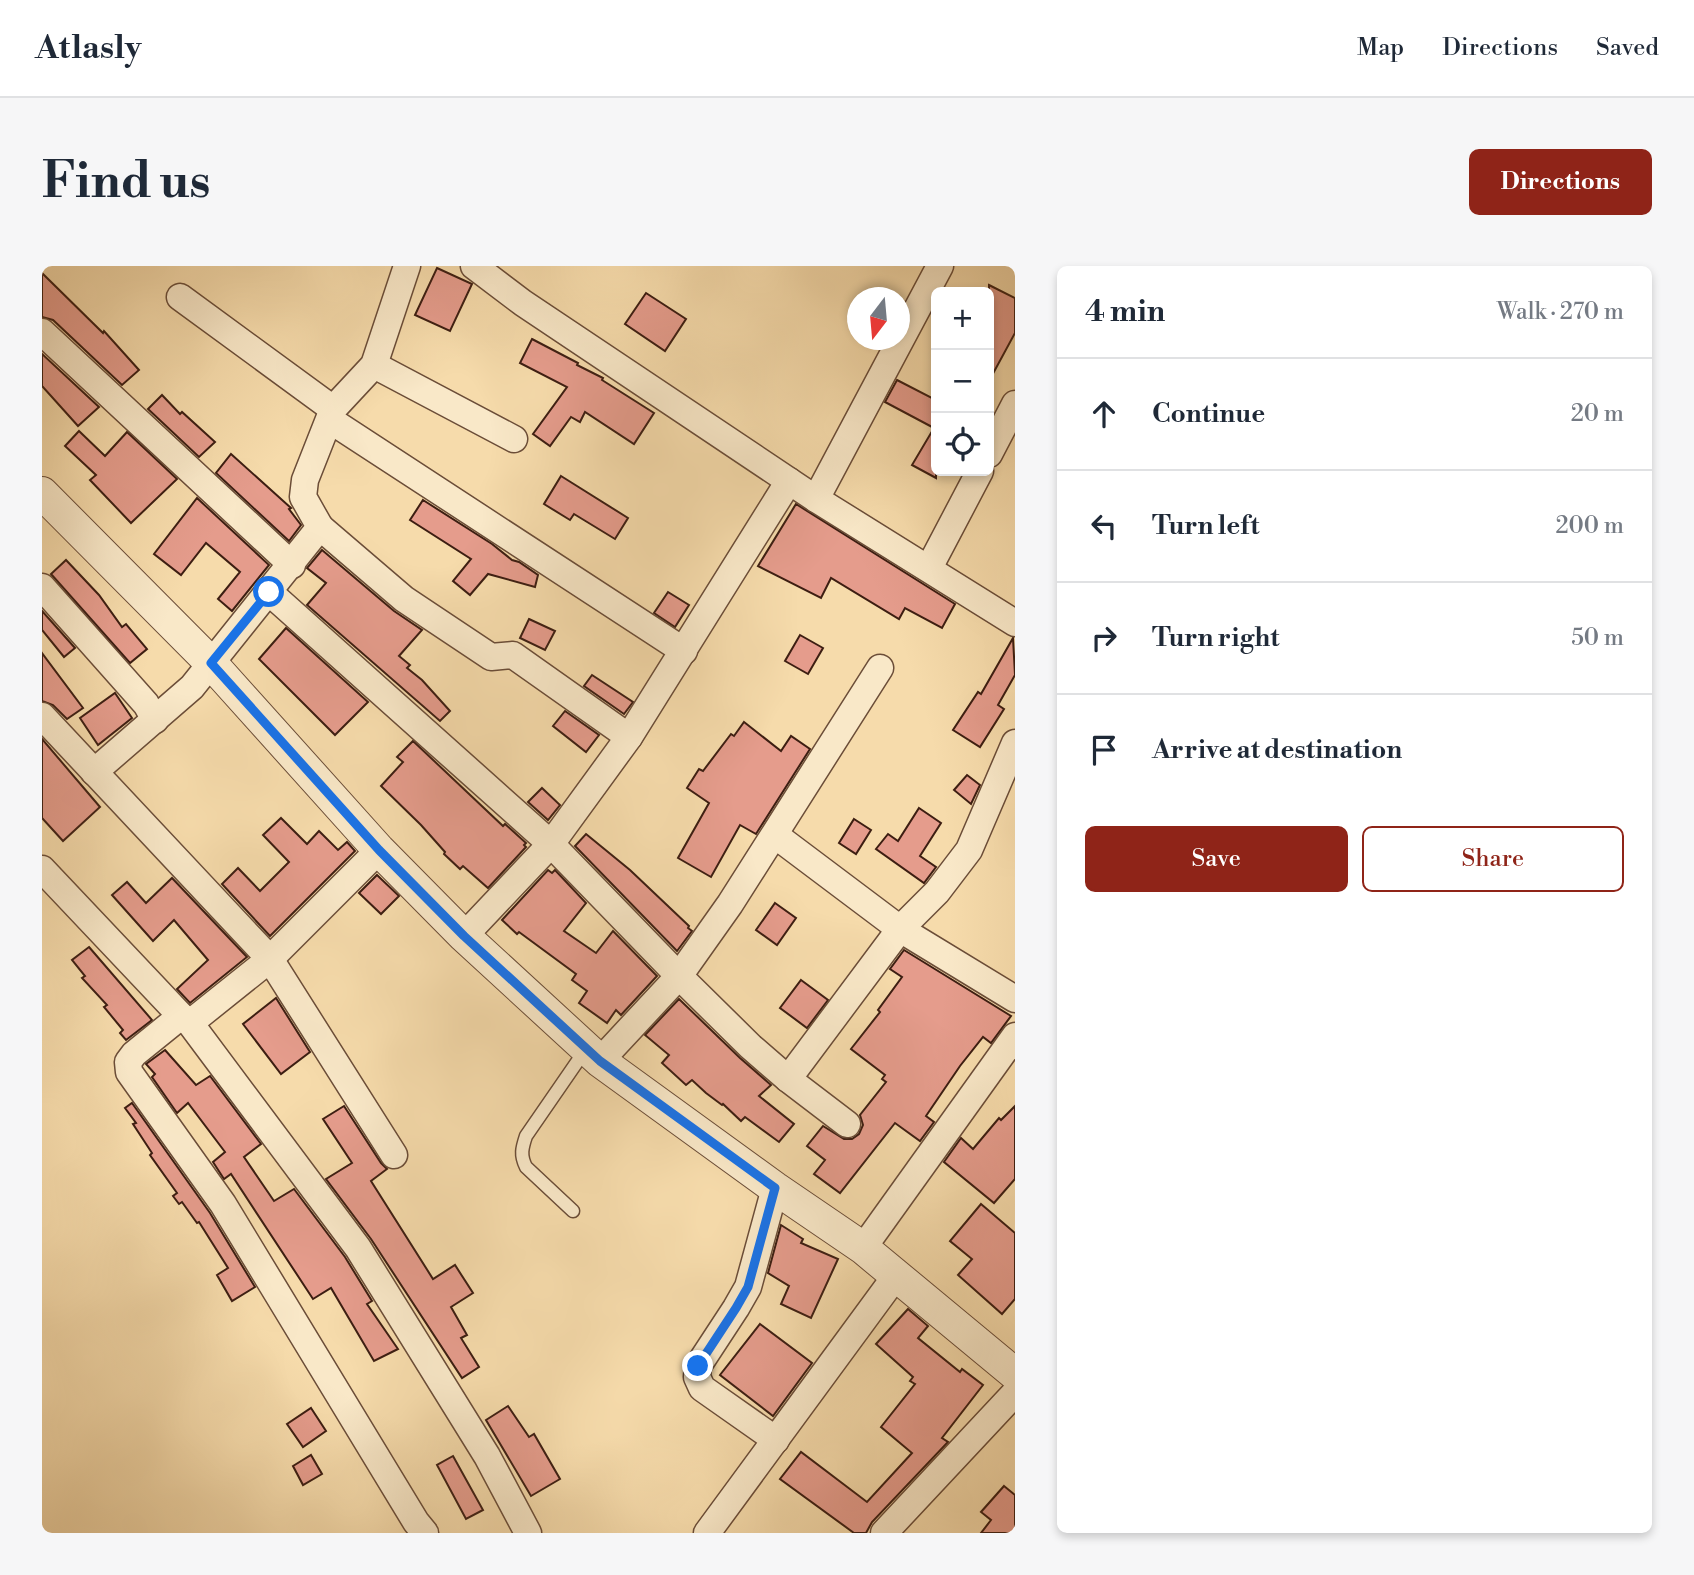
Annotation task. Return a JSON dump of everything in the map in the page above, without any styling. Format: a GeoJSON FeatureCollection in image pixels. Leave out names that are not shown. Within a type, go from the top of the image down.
{"type":"FeatureCollection","features":[{"type":"Feature","properties":{"kind":"street"},"geometry":{"type":"LineString","coordinates":[[407,266],[374,365],[332,414],[305,480],[303,497],[320,527],[404,599],[491,657],[513,655],[629,737]]}},
{"type":"Feature","properties":{"kind":"street"},"geometry":{"type":"LineString","coordinates":[[474,266],[523,303],[816,499],[1015,623]]}},
{"type":"Feature","properties":{"kind":"street"},"geometry":{"type":"LineString","coordinates":[[816,499],[937,267]]}},
{"type":"Feature","properties":{"kind":"street"},"geometry":{"type":"LineString","coordinates":[[180,297],[332,414],[684,651]]}},
{"type":"Feature","properties":{"kind":"street"},"geometry":{"type":"LineString","coordinates":[[42,332],[292,565]]}},
{"type":"Feature","properties":{"kind":"street"},"geometry":{"type":"LineString","coordinates":[[374,365],[514,439]]}},
{"type":"Feature","properties":{"kind":"street"},"geometry":{"type":"LineString","coordinates":[[994,444],[1015,404]]}},
{"type":"Feature","properties":{"kind":"street"},"geometry":{"type":"LineString","coordinates":[[929,568],[977,476]]}},
{"type":"Feature","properties":{"kind":"street"},"geometry":{"type":"LineString","coordinates":[[464,936],[551,844],[629,737],[789,481]]}},
{"type":"Feature","properties":{"kind":"street"},"geometry":{"type":"LineString","coordinates":[[42,492],[211,663],[379,850],[464,936],[593,1055],[775,1188],[863,1248],[1015,1374]]}},
{"type":"Feature","properties":{"kind":"street"},"geometry":{"type":"LineString","coordinates":[[94,772],[192,687],[320,527]]}},
{"type":"Feature","properties":{"kind":"street"},"geometry":{"type":"LineString","coordinates":[[42,587],[146,704],[155,720]]}},
{"type":"Feature","properties":{"kind":"street"},"geometry":{"type":"LineString","coordinates":[[269,592],[551,844],[679,976],[788,1079],[847,1124]]}},
{"type":"Feature","properties":{"kind":"street"},"geometry":{"type":"LineString","coordinates":[[593,1055],[679,976],[730,904],[880,668]]}},
{"type":"Feature","properties":{"kind":"street"},"geometry":{"type":"LineString","coordinates":[[42,716],[270,959],[394,1156]]}},
{"type":"Feature","properties":{"kind":"street"},"geometry":{"type":"LineString","coordinates":[[788,1079],[900,929],[937,892],[969,850],[1015,743]]}},
{"type":"Feature","properties":{"kind":"street"},"geometry":{"type":"LineString","coordinates":[[775,835],[900,929],[1015,999]]}},
{"type":"Feature","properties":{"kind":"street"},"geometry":{"type":"LineString","coordinates":[[379,850],[270,959],[134,1054],[128,1062],[128,1072],[223,1205],[425,1533]]}},
{"type":"Feature","properties":{"kind":"street"},"geometry":{"type":"LineString","coordinates":[[42,869],[185,1020],[358,1248],[487,1457],[528,1533]]}},
{"type":"Feature","properties":{"kind":"street"},"geometry":{"type":"LineString","coordinates":[[863,1248],[1015,1036]]}},
{"type":"Feature","properties":{"kind":"street"},"geometry":{"type":"LineString","coordinates":[[775,1188],[748,1287],[698,1366],[697,1377],[702,1388],[776,1440]]}},
{"type":"Feature","properties":{"kind":"street"},"geometry":{"type":"LineString","coordinates":[[708,1533],[895,1277]]}},
{"type":"Feature","properties":{"kind":"street"},"geometry":{"type":"LineString","coordinates":[[884,1533],[1015,1393]]}},
{"type":"Feature","properties":{"kind":"lane"},"geometry":{"type":"LineString","coordinates":[[573,1211],[526,1167],[521,1157],[526,1136],[593,1055]]}},
{"type":"Feature","properties":{"kind":"building"},"geometry":{"type":"Polygon","coordinates":[[[437,268],[472,284],[450,331],[415,315],[437,268]]]}},
{"type":"Feature","properties":{"kind":"building"},"geometry":{"type":"Polygon","coordinates":[[[42,273],[103,333],[104,331],[139,370],[122,385],[53,320],[42,317],[42,273]]]}},
{"type":"Feature","properties":{"kind":"building"},"geometry":{"type":"Polygon","coordinates":[[[994,288],[1015,298],[1015,333],[994,372],[994,288]]]}},
{"type":"Feature","properties":{"kind":"building"},"geometry":{"type":"Polygon","coordinates":[[[646,293],[686,319],[665,351],[625,324],[646,293]]]}},
{"type":"Feature","properties":{"kind":"building"},"geometry":{"type":"Polygon","coordinates":[[[532,339],[603,378],[602,380],[654,413],[634,444],[585,412],[580,422],[571,417],[550,446],[533,434],[567,387],[520,363],[532,339]]]}},
{"type":"Feature","properties":{"kind":"building"},"geometry":{"type":"Polygon","coordinates":[[[42,354],[99,407],[78,426],[42,386],[42,354]]]}},
{"type":"Feature","properties":{"kind":"building"},"geometry":{"type":"Polygon","coordinates":[[[897,380],[931,397],[931,426],[885,402],[897,380]]]}},
{"type":"Feature","properties":{"kind":"building"},"geometry":{"type":"Polygon","coordinates":[[[162,395],[180,414],[182,412],[215,442],[199,457],[148,409],[162,395]]]}},
{"type":"Feature","properties":{"kind":"building"},"geometry":{"type":"Polygon","coordinates":[[[79,431],[105,456],[127,432],[177,479],[131,523],[90,480],[96,475],[65,446],[79,431]]]}},
{"type":"Feature","properties":{"kind":"building"},"geometry":{"type":"Polygon","coordinates":[[[931,433],[931,475],[912,465],[931,433]]]}},
{"type":"Feature","properties":{"kind":"building"},"geometry":{"type":"Polygon","coordinates":[[[231,454],[291,508],[289,509],[301,525],[289,541],[216,473],[231,454]]]}},
{"type":"Feature","properties":{"kind":"building"},"geometry":{"type":"Polygon","coordinates":[[[561,476],[628,518],[615,539],[574,514],[570,520],[544,504],[561,476]]]}},
{"type":"Feature","properties":{"kind":"building"},"geometry":{"type":"Polygon","coordinates":[[[197,498],[269,565],[232,611],[218,599],[240,572],[206,543],[181,575],[154,554],[197,498]]]}},
{"type":"Feature","properties":{"kind":"building"},"geometry":{"type":"Polygon","coordinates":[[[423,500],[538,575],[535,587],[488,574],[470,595],[453,581],[471,559],[410,520],[423,500]]]}},
{"type":"Feature","properties":{"kind":"building"},"geometry":{"type":"Polygon","coordinates":[[[796,504],[955,604],[942,628],[905,608],[899,619],[831,578],[821,598],[758,566],[796,504]]]}},
{"type":"Feature","properties":{"kind":"building"},"geometry":{"type":"Polygon","coordinates":[[[322,550],[394,611],[422,630],[399,656],[410,665],[407,668],[422,680],[450,711],[440,721],[307,605],[326,583],[307,568],[322,550]]]}},
{"type":"Feature","properties":{"kind":"building"},"geometry":{"type":"Polygon","coordinates":[[[66,560],[99,595],[122,627],[126,624],[147,649],[130,663],[51,574],[66,560]]]}},
{"type":"Feature","properties":{"kind":"building"},"geometry":{"type":"Polygon","coordinates":[[[668,592],[689,605],[675,627],[654,613],[668,592]]]}},
{"type":"Feature","properties":{"kind":"building"},"geometry":{"type":"Polygon","coordinates":[[[42,611],[75,648],[64,657],[42,630],[42,611]]]}},
{"type":"Feature","properties":{"kind":"building"},"geometry":{"type":"Polygon","coordinates":[[[529,619],[555,631],[545,650],[520,638],[529,619]]]}},
{"type":"Feature","properties":{"kind":"building"},"geometry":{"type":"Polygon","coordinates":[[[286,628],[368,702],[335,735],[259,659],[286,628]]]}},
{"type":"Feature","properties":{"kind":"building"},"geometry":{"type":"Polygon","coordinates":[[[800,635],[823,648],[808,674],[785,661],[800,635]]]}},
{"type":"Feature","properties":{"kind":"building"},"geometry":{"type":"Polygon","coordinates":[[[1013,638],[1015,675],[998,705],[1004,709],[980,747],[953,730],[978,692],[981,694],[1013,638]]]}},
{"type":"Feature","properties":{"kind":"building"},"geometry":{"type":"Polygon","coordinates":[[[42,653],[83,708],[67,719],[53,705],[42,701],[42,653]]]}},
{"type":"Feature","properties":{"kind":"building"},"geometry":{"type":"Polygon","coordinates":[[[592,675],[633,702],[624,714],[584,686],[592,675]]]}},
{"type":"Feature","properties":{"kind":"building"},"geometry":{"type":"Polygon","coordinates":[[[115,693],[132,718],[98,745],[80,718],[115,693]]]}},
{"type":"Feature","properties":{"kind":"building"},"geometry":{"type":"Polygon","coordinates":[[[565,711],[599,735],[586,752],[553,726],[565,711]]]}},
{"type":"Feature","properties":{"kind":"building"},"geometry":{"type":"Polygon","coordinates":[[[744,722],[781,751],[791,736],[810,749],[756,834],[740,825],[711,877],[678,858],[709,803],[687,788],[699,769],[703,771],[731,734],[734,736],[744,722]]]}},
{"type":"Feature","properties":{"kind":"building"},"geometry":{"type":"Polygon","coordinates":[[[42,739],[100,807],[63,841],[42,818],[42,739]]]}},
{"type":"Feature","properties":{"kind":"building"},"geometry":{"type":"Polygon","coordinates":[[[413,741],[503,826],[505,824],[526,843],[526,847],[488,888],[463,866],[460,869],[444,854],[421,825],[381,786],[403,762],[397,757],[413,741]]]}},
{"type":"Feature","properties":{"kind":"building"},"geometry":{"type":"Polygon","coordinates":[[[967,775],[980,785],[971,804],[954,790],[967,775]]]}},
{"type":"Feature","properties":{"kind":"building"},"geometry":{"type":"Polygon","coordinates":[[[542,788],[560,805],[548,820],[528,802],[542,788]]]}},
{"type":"Feature","properties":{"kind":"building"},"geometry":{"type":"Polygon","coordinates":[[[919,808],[941,823],[920,856],[936,867],[924,883],[876,849],[888,834],[898,841],[919,808]]]}},
{"type":"Feature","properties":{"kind":"building"},"geometry":{"type":"Polygon","coordinates":[[[281,818],[307,844],[319,831],[338,850],[347,842],[355,851],[270,936],[222,884],[238,868],[260,891],[289,862],[263,835],[281,818]]]}},
{"type":"Feature","properties":{"kind":"building"},"geometry":{"type":"Polygon","coordinates":[[[854,819],[871,830],[856,854],[839,843],[854,819]]]}},
{"type":"Feature","properties":{"kind":"building"},"geometry":{"type":"Polygon","coordinates":[[[586,834],[630,870],[689,926],[692,931],[677,951],[575,846],[586,834]]]}},
{"type":"Feature","properties":{"kind":"building"},"geometry":{"type":"Polygon","coordinates":[[[548,870],[552,873],[555,870],[586,903],[564,931],[596,953],[613,931],[657,976],[621,1015],[616,1010],[607,1023],[579,1003],[587,991],[572,980],[576,974],[519,932],[517,934],[502,920],[548,870]]]}},
{"type":"Feature","properties":{"kind":"building"},"geometry":{"type":"Polygon","coordinates":[[[377,875],[399,896],[381,914],[359,893],[377,875]]]}},
{"type":"Feature","properties":{"kind":"building"},"geometry":{"type":"Polygon","coordinates":[[[172,878],[247,957],[190,1003],[177,989],[208,960],[174,920],[153,941],[112,895],[127,882],[146,903],[172,878]]]}},
{"type":"Feature","properties":{"kind":"building"},"geometry":{"type":"Polygon","coordinates":[[[775,903],[796,918],[777,945],[756,930],[775,903]]]}},
{"type":"Feature","properties":{"kind":"building"},"geometry":{"type":"Polygon","coordinates":[[[89,947],[152,1020],[126,1040],[120,1033],[123,1030],[104,1007],[107,1005],[82,978],[85,976],[72,960],[89,947]]]}},
{"type":"Feature","properties":{"kind":"building"},"geometry":{"type":"Polygon","coordinates":[[[904,950],[1011,1016],[991,1043],[983,1037],[960,1066],[926,1116],[934,1122],[920,1141],[895,1123],[840,1193],[814,1174],[825,1160],[807,1146],[823,1126],[844,1139],[852,1139],[859,1134],[863,1125],[860,1115],[886,1082],[882,1079],[885,1075],[851,1049],[880,1012],[878,1010],[902,977],[890,969],[904,950]]]}},
{"type":"Feature","properties":{"kind":"building"},"geometry":{"type":"Polygon","coordinates":[[[801,980],[828,1000],[807,1028],[780,1008],[801,980]]]}},
{"type":"Feature","properties":{"kind":"building"},"geometry":{"type":"Polygon","coordinates":[[[276,998],[310,1052],[281,1074],[243,1024],[276,998]]]}},
{"type":"Feature","properties":{"kind":"building"},"geometry":{"type":"Polygon","coordinates":[[[679,999],[771,1085],[759,1096],[794,1124],[779,1142],[745,1117],[741,1121],[692,1080],[686,1085],[662,1063],[669,1055],[645,1035],[679,999]]]}},
{"type":"Feature","properties":{"kind":"building"},"geometry":{"type":"Polygon","coordinates":[[[165,1050],[196,1085],[210,1076],[261,1144],[244,1157],[274,1201],[294,1189],[345,1257],[372,1301],[367,1304],[398,1349],[374,1361],[331,1288],[313,1299],[231,1174],[224,1179],[213,1162],[225,1152],[188,1103],[177,1113],[152,1077],[155,1074],[146,1064],[165,1050]]]}},
{"type":"Feature","properties":{"kind":"building"},"geometry":{"type":"Polygon","coordinates":[[[132,1103],[210,1213],[255,1287],[232,1301],[217,1275],[228,1268],[199,1222],[197,1223],[182,1202],[179,1204],[173,1196],[177,1193],[150,1155],[152,1153],[125,1108],[132,1103]]]}},
{"type":"Feature","properties":{"kind":"building"},"geometry":{"type":"Polygon","coordinates":[[[344,1106],[387,1169],[371,1181],[433,1279],[455,1265],[473,1293],[451,1307],[467,1335],[461,1338],[479,1367],[462,1378],[371,1239],[326,1179],[352,1163],[323,1119],[344,1106]]]}},
{"type":"Feature","properties":{"kind":"building"},"geometry":{"type":"Polygon","coordinates":[[[1015,1106],[1015,1179],[994,1203],[944,1162],[961,1138],[973,1149],[999,1118],[1001,1120],[1015,1106]]]}},
{"type":"Feature","properties":{"kind":"building"},"geometry":{"type":"Polygon","coordinates":[[[981,1204],[1015,1233],[1015,1299],[1002,1314],[958,1275],[972,1259],[950,1241],[981,1204]]]}},
{"type":"Feature","properties":{"kind":"building"},"geometry":{"type":"Polygon","coordinates":[[[781,1225],[803,1239],[801,1243],[838,1259],[811,1318],[781,1304],[789,1286],[768,1273],[781,1225]]]}},
{"type":"Feature","properties":{"kind":"building"},"geometry":{"type":"Polygon","coordinates":[[[908,1309],[928,1326],[918,1338],[960,1372],[962,1369],[983,1385],[942,1438],[948,1442],[872,1522],[866,1533],[854,1533],[780,1479],[801,1452],[867,1502],[912,1453],[881,1427],[915,1384],[910,1381],[913,1377],[876,1344],[908,1309]]]}},
{"type":"Feature","properties":{"kind":"building"},"geometry":{"type":"Polygon","coordinates":[[[760,1324],[812,1363],[773,1416],[720,1375],[760,1324]]]}},
{"type":"Feature","properties":{"kind":"building"},"geometry":{"type":"Polygon","coordinates":[[[508,1406],[529,1437],[534,1434],[560,1479],[531,1496],[486,1420],[508,1406]]]}},
{"type":"Feature","properties":{"kind":"building"},"geometry":{"type":"Polygon","coordinates":[[[311,1408],[326,1431],[303,1447],[287,1424],[311,1408]]]}},
{"type":"Feature","properties":{"kind":"building"},"geometry":{"type":"Polygon","coordinates":[[[311,1455],[322,1474],[303,1485],[293,1466],[311,1455]]]}},
{"type":"Feature","properties":{"kind":"building"},"geometry":{"type":"Polygon","coordinates":[[[453,1456],[483,1510],[466,1519],[437,1465],[453,1456]]]}},
{"type":"Feature","properties":{"kind":"building"},"geometry":{"type":"Polygon","coordinates":[[[1004,1486],[1015,1495],[1015,1533],[981,1533],[991,1520],[981,1512],[1004,1486]]]}},
{"type":"Feature","properties":{"kind":"route"},"geometry":{"type":"LineString","coordinates":[[269,592],[211,663],[379,850],[464,936],[600,1061],[775,1188],[748,1287],[698,1366]]}}]}
